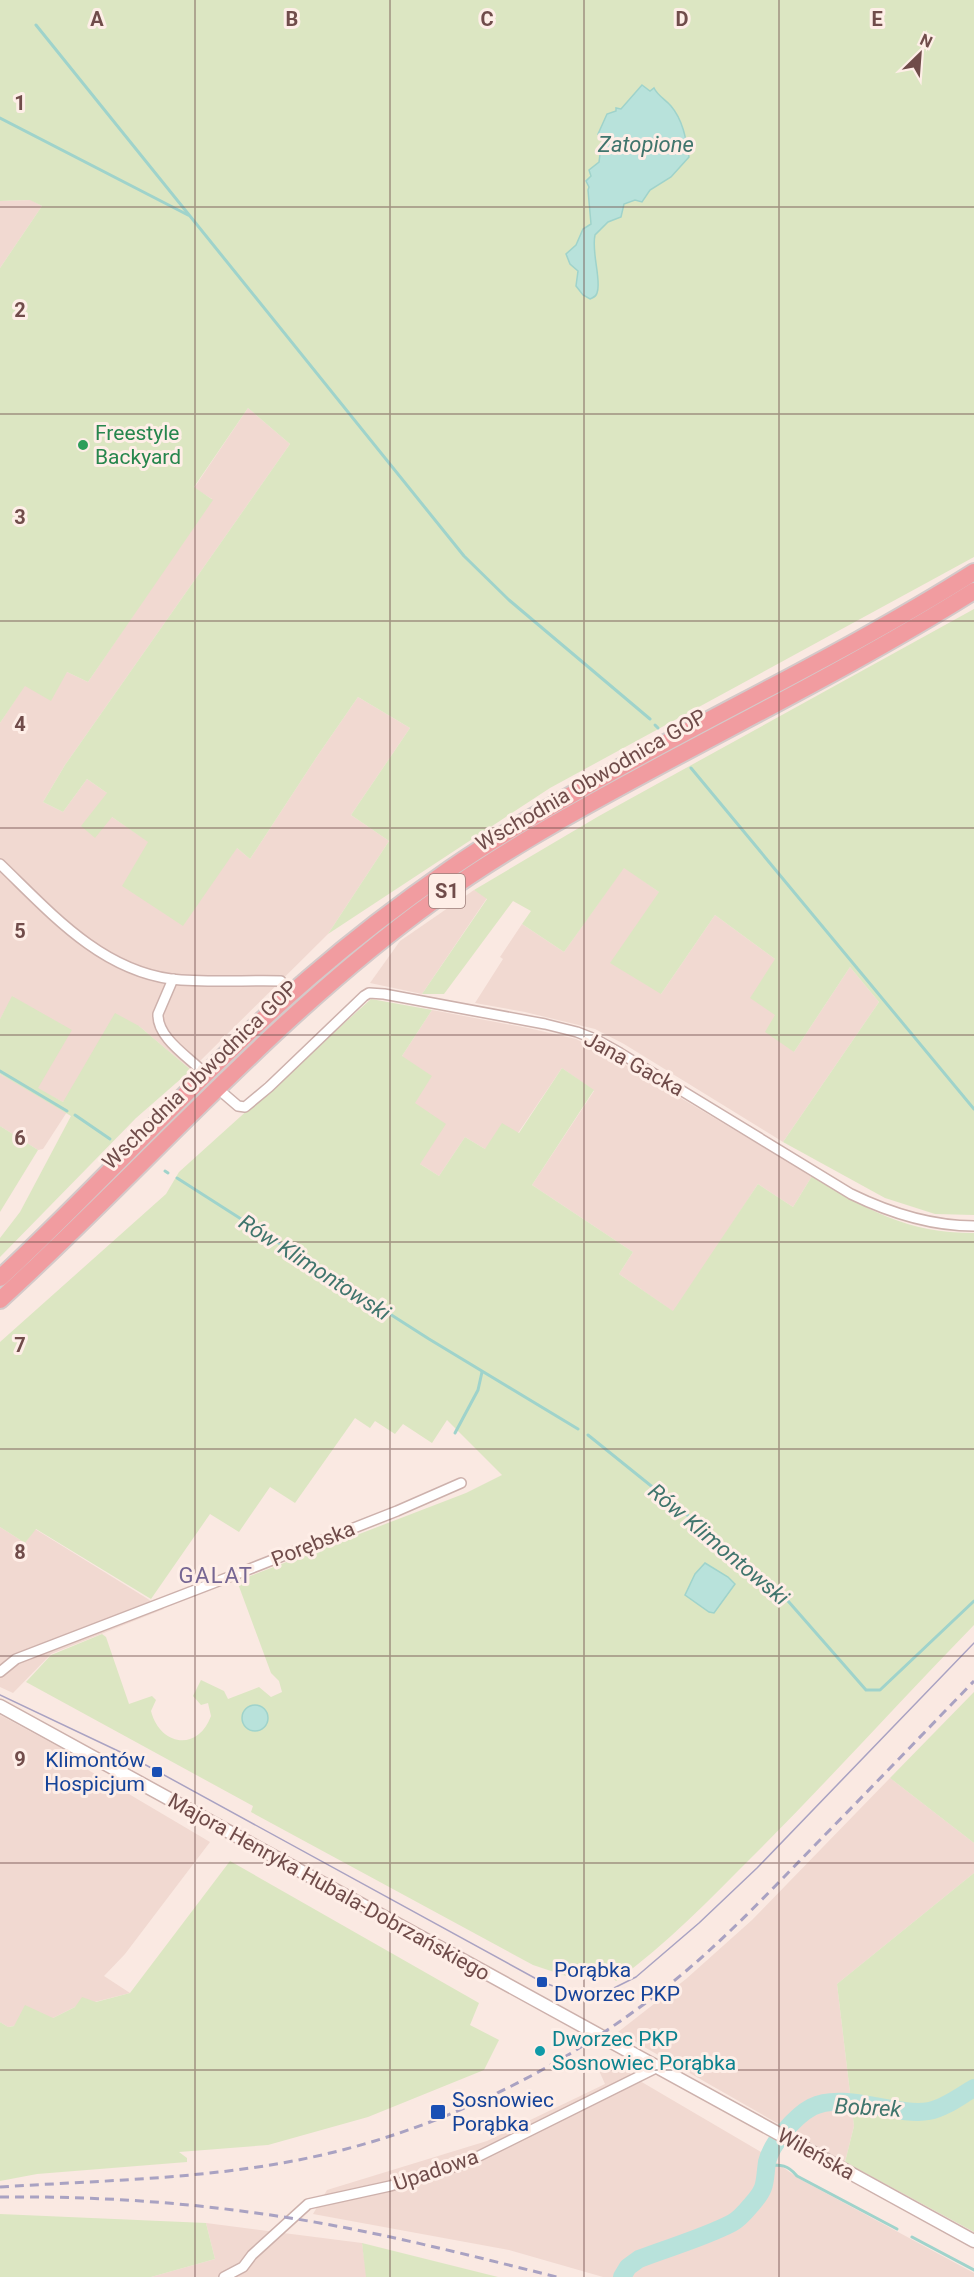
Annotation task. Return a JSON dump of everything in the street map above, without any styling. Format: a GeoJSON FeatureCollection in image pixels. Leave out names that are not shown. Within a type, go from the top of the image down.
{"type":"FeatureCollection","features":[{"type":"Feature","properties":{"kind":"highway","name":"Wschodnia Obwodnica GOP"},"geometry":{"type":"LineString","coordinates":[[0,1278],[308,978],[380,920],[450,869],[521,824],[643,754],[852,642],[974,572]]}},
{"type":"Feature","properties":{"kind":"highway","name":"Wschodnia Obwodnica GOP"},"geometry":{"type":"LineString","coordinates":[[0,1300],[277,1029],[367,951],[437,898],[494,860],[568,816],[861,657],[974,591]]}},
{"type":"Feature","properties":{"kind":"street"},"geometry":{"type":"LineString","coordinates":[[0,864],[83,941],[106,957],[134,969],[173,979],[281,981]]}},
{"type":"Feature","properties":{"kind":"street"},"geometry":{"type":"LineString","coordinates":[[173,979],[158,1014],[160,1027],[170,1041],[199,1068]]}},
{"type":"Feature","properties":{"kind":"street","name":"Jana Gacka"},"geometry":{"type":"LineString","coordinates":[[224,1094],[238,1106],[245,1107],[364,996],[369,993],[384,994],[577,1032],[621,1053],[851,1194],[911,1218],[974,1226]]}},
{"type":"Feature","properties":{"kind":"street","name":"Porębska"},"geometry":{"type":"LineString","coordinates":[[0,1672],[16,1659],[461,1484]]}},
{"type":"Feature","properties":{"kind":"street","name":"Majora Henryka Hubala-Dobrzańskiego"},"geometry":{"type":"LineString","coordinates":[[0,1706],[658,2067]]}},
{"type":"Feature","properties":{"kind":"street","name":"Wileńska"},"geometry":{"type":"LineString","coordinates":[[658,2067],[974,2241]]}},
{"type":"Feature","properties":{"kind":"street","name":"Upadowa"},"geometry":{"type":"LineString","coordinates":[[224,2277],[243,2266],[308,2204],[409,2181],[463,2164],[658,2067]]}},
{"type":"Feature","properties":{"kind":"shaded area"},"geometry":{"type":"Polygon","coordinates":[[[31,200],[42,206],[0,268],[0,201],[31,200]]]}},
{"type":"Feature","properties":{"kind":"shaded area"},"geometry":{"type":"Polygon","coordinates":[[[248,408],[290,444],[65,765],[43,802],[63,812],[87,779],[107,793],[112,817],[149,842],[237,848],[250,859],[358,697],[410,728],[351,815],[389,841],[328,934],[191,1070],[139,1026],[63,1102],[38,1089],[13,996],[0,1019],[0,723],[25,685],[67,672],[88,682],[212,499],[194,488],[248,408]]]}},
{"type":"Feature","properties":{"kind":"shaded area"},"geometry":{"type":"Polygon","coordinates":[[[624,867],[659,892],[661,994],[715,915],[775,959],[775,1015],[794,1052],[850,967],[879,1002],[783,1142],[624,1044],[595,1029],[475,1003],[503,959],[500,957],[522,924],[564,952],[624,867]]]}},
{"type":"Feature","properties":{"kind":"shaded area"},"geometry":{"type":"Polygon","coordinates":[[[474,890],[487,898],[422,994],[370,983],[400,941],[474,890]]]}},
{"type":"Feature","properties":{"kind":"shaded area"},"geometry":{"type":"Polygon","coordinates":[[[432,1010],[576,1039],[617,1060],[812,1176],[793,1207],[758,1184],[674,1312],[619,1274],[633,1252],[532,1185],[594,1091],[562,1068],[518,1133],[485,1149],[465,1137],[439,1176],[420,1164],[415,1103],[402,1056],[432,1010]]]}},
{"type":"Feature","properties":{"kind":"shaded area"},"geometry":{"type":"Polygon","coordinates":[[[0,1074],[67,1112],[43,1149],[38,1150],[0,1126],[0,1074]]]}},
{"type":"Feature","properties":{"kind":"shaded area"},"geometry":{"type":"Polygon","coordinates":[[[0,1527],[25,1543],[35,1529],[164,1609],[51,1654],[13,1693],[0,1687],[0,1527]]]}},
{"type":"Feature","properties":{"kind":"shaded area"},"geometry":{"type":"Polygon","coordinates":[[[0,1715],[70,1753],[78,1764],[210,1842],[125,1954],[104,1976],[130,1993],[75,2007],[53,2018],[8,2027],[0,2022],[0,1715]]]}},
{"type":"Feature","properties":{"kind":"shaded area"},"geometry":{"type":"Polygon","coordinates":[[[890,1778],[974,1843],[974,1873],[837,1984],[854,2126],[845,2162],[618,2032],[686,1979],[752,1920],[890,1778]]]}},
{"type":"Feature","properties":{"kind":"shaded area"},"geometry":{"type":"Polygon","coordinates":[[[610,2057],[640,2081],[766,2155],[798,2178],[974,2273],[974,2277],[603,2277],[509,2250],[313,2214],[327,2190],[487,2141],[605,2084],[597,2066],[610,2057]]]}},
{"type":"Feature","properties":{"kind":"shaded area"},"geometry":{"type":"Polygon","coordinates":[[[206,2223],[362,2243],[367,2277],[151,2277],[215,2259],[206,2223]]]}},
{"type":"Feature","properties":{"kind":"green space"},"geometry":{"type":"Polygon","coordinates":[[[0,0],[974,0],[974,557],[550,788],[328,934],[389,841],[351,815],[410,728],[358,697],[250,859],[237,848],[183,926],[122,886],[148,842],[112,817],[95,838],[81,826],[107,793],[87,779],[63,812],[43,802],[65,765],[290,444],[248,408],[194,487],[213,500],[88,682],[67,672],[51,701],[25,686],[0,723],[0,268],[42,206],[30,200],[0,201],[0,0]]]}},
{"type":"Feature","properties":{"kind":"green space"},"geometry":{"type":"Polygon","coordinates":[[[974,609],[974,1215],[935,1214],[885,1198],[783,1142],[879,1002],[850,967],[794,1052],[765,1032],[775,1015],[750,998],[775,959],[715,915],[661,994],[610,963],[659,892],[624,868],[564,952],[522,924],[531,911],[513,901],[444,994],[422,994],[487,899],[474,890],[599,816],[974,609]]]}},
{"type":"Feature","properties":{"kind":"green space"},"geometry":{"type":"Polygon","coordinates":[[[12,996],[72,1030],[38,1088],[63,1102],[115,1013],[139,1026],[191,1070],[136,1118],[0,1257],[0,1238],[20,1212],[71,1116],[0,1074],[0,1019],[12,996]]]}},
{"type":"Feature","properties":{"kind":"green space"},"geometry":{"type":"Polygon","coordinates":[[[371,999],[432,1010],[402,1056],[432,1076],[415,1103],[446,1124],[420,1164],[439,1176],[465,1137],[485,1149],[502,1123],[519,1133],[562,1068],[594,1090],[532,1185],[633,1252],[619,1274],[673,1311],[758,1184],[793,1207],[812,1176],[888,1217],[928,1229],[974,1233],[974,1625],[721,1888],[670,1937],[616,1981],[610,1976],[569,1977],[533,1965],[251,1812],[253,1806],[26,1682],[51,1655],[102,1634],[106,1637],[129,1704],[152,1696],[156,1700],[151,1711],[162,1732],[180,1740],[189,1739],[205,1728],[211,1716],[208,1703],[201,1705],[193,1696],[201,1680],[224,1691],[228,1699],[259,1687],[271,1697],[282,1692],[279,1681],[271,1673],[237,1581],[466,1493],[502,1475],[447,1420],[432,1443],[403,1424],[395,1434],[375,1421],[370,1428],[355,1418],[295,1503],[270,1487],[239,1532],[210,1514],[151,1599],[36,1529],[25,1543],[0,1527],[0,1342],[166,1194],[179,1172],[371,999]]]}},
{"type":"Feature","properties":{"kind":"green space"},"geometry":{"type":"Polygon","coordinates":[[[0,1126],[38,1150],[0,1212],[0,1126]]]}},
{"type":"Feature","properties":{"kind":"green space"},"geometry":{"type":"Polygon","coordinates":[[[974,1692],[974,1843],[890,1778],[974,1692]]]}},
{"type":"Feature","properties":{"kind":"green space"},"geometry":{"type":"Polygon","coordinates":[[[230,1861],[479,2003],[470,2025],[499,2040],[484,2070],[368,2117],[268,2145],[179,2152],[187,2158],[187,2162],[37,2174],[0,2181],[0,2022],[8,2027],[14,2026],[25,2005],[53,2018],[75,2007],[82,1997],[96,2002],[130,1993],[230,1861]]]}},
{"type":"Feature","properties":{"kind":"green space"},"geometry":{"type":"Polygon","coordinates":[[[974,1873],[974,2232],[845,2162],[854,2126],[837,1984],[974,1873]]]}},
{"type":"Feature","properties":{"kind":"green space"},"geometry":{"type":"Polygon","coordinates":[[[0,2214],[206,2223],[215,2259],[151,2277],[0,2277],[0,2214]]]}},
{"type":"Feature","properties":{"kind":"green space"},"geometry":{"type":"Polygon","coordinates":[[[362,2243],[498,2277],[366,2277],[362,2243]]]}},
{"type":"Feature","properties":{"kind":"water","name":"Zatopione"},"geometry":{"type":"Polygon","coordinates":[[[642,85],[650,91],[654,88],[675,111],[683,130],[689,157],[671,177],[650,190],[642,202],[635,200],[624,204],[621,217],[608,222],[595,235],[594,250],[598,288],[595,297],[590,299],[583,295],[576,286],[578,271],[570,264],[566,254],[576,245],[583,229],[591,224],[589,187],[586,181],[591,176],[589,170],[599,162],[598,149],[606,143],[598,134],[607,114],[616,111],[616,108],[621,109],[642,85]]]}},
{"type":"Feature","properties":{"kind":"water"},"geometry":{"type":"Polygon","coordinates":[[[705,1563],[735,1584],[714,1613],[685,1595],[695,1574],[705,1563]]]}},
{"type":"Feature","properties":{"kind":"water"},"geometry":{"type":"Polygon","coordinates":[[[255,1705],[264,1709],[268,1718],[264,1727],[255,1731],[246,1727],[242,1718],[246,1709],[255,1705]]]}},
{"type":"Feature","properties":{"kind":"waterway"},"geometry":{"type":"LineString","coordinates":[[36,25],[464,556],[509,600],[650,719]]}},
{"type":"Feature","properties":{"kind":"waterway"},"geometry":{"type":"LineString","coordinates":[[0,118],[188,215]]}},
{"type":"Feature","properties":{"kind":"waterway"},"geometry":{"type":"LineString","coordinates":[[655,725],[658,728]]}},
{"type":"Feature","properties":{"kind":"waterway"},"geometry":{"type":"LineString","coordinates":[[691,768],[974,1109]]}},
{"type":"Feature","properties":{"kind":"waterway","name":"Rów Klimontowski"},"geometry":{"type":"LineString","coordinates":[[0,1071],[67,1111]]}},
{"type":"Feature","properties":{"kind":"waterway","name":"Rów Klimontowski"},"geometry":{"type":"LineString","coordinates":[[75,1115],[110,1139]]}},
{"type":"Feature","properties":{"kind":"waterway","name":"Rów Klimontowski"},"geometry":{"type":"LineString","coordinates":[[177,1178],[429,1339],[578,1429]]}},
{"type":"Feature","properties":{"kind":"waterway"},"geometry":{"type":"LineString","coordinates":[[455,1433],[478,1390],[482,1372]]}},
{"type":"Feature","properties":{"kind":"waterway","name":"Rów Klimontowski"},"geometry":{"type":"LineString","coordinates":[[588,1435],[774,1585],[866,1690],[880,1690],[974,1601]]}},
{"type":"Feature","properties":{"kind":"waterway","name":"Bobrek"},"geometry":{"type":"LineString","coordinates":[[622,2277],[628,2267],[639,2259],[710,2233],[741,2217],[763,2189],[767,2162],[773,2147],[798,2117],[812,2107],[839,2102],[901,2111],[929,2111],[947,2105],[974,2088]]}},
{"type":"Feature","properties":{"kind":"waterway"},"geometry":{"type":"LineString","coordinates":[[767,2166],[787,2167],[797,2176],[897,2229]]}},
{"type":"Feature","properties":{"kind":"waterway"},"geometry":{"type":"LineString","coordinates":[[912,2237],[974,2270]]}},
{"type":"Feature","properties":{"kind":"tram line"},"geometry":{"type":"LineString","coordinates":[[0,1695],[133,1758],[542,1982],[567,1991],[592,1993],[614,1988],[636,1977],[699,1923],[757,1868],[974,1643]]}},
{"type":"Feature","properties":{"kind":"railway"},"geometry":{"type":"LineString","coordinates":[[0,2187],[205,2174],[286,2162],[375,2141],[423,2125],[516,2084],[604,2032],[646,2003],[686,1971],[770,1892],[974,1681]]}},
{"type":"Feature","properties":{"kind":"railway"},"geometry":{"type":"LineString","coordinates":[[0,2197],[139,2201],[277,2216],[383,2235],[557,2277]]}},
{"type":"Feature","properties":{"kind":"place","name":"Freestyle Backyard"},"geometry":{"type":"Point","coordinates":[83,445]}},
{"type":"Feature","properties":{"kind":"place","name":"Klimontów Hospicjum"},"geometry":{"type":"Point","coordinates":[157,1772]}},
{"type":"Feature","properties":{"kind":"place","name":"Porąbka Dworzec PKP"},"geometry":{"type":"Point","coordinates":[542,1982]}},
{"type":"Feature","properties":{"kind":"place","name":"Dworzec PKP Sosnowiec Porąbka"},"geometry":{"type":"Point","coordinates":[540,2051]}},
{"type":"Feature","properties":{"kind":"place","name":"Sosnowiec Porąbka"},"geometry":{"type":"Point","coordinates":[438,2112]}},
{"type":"Feature","properties":{"kind":"district","name":"GALAT"},"geometry":{"type":"Point","coordinates":[216,1575]}}]}
